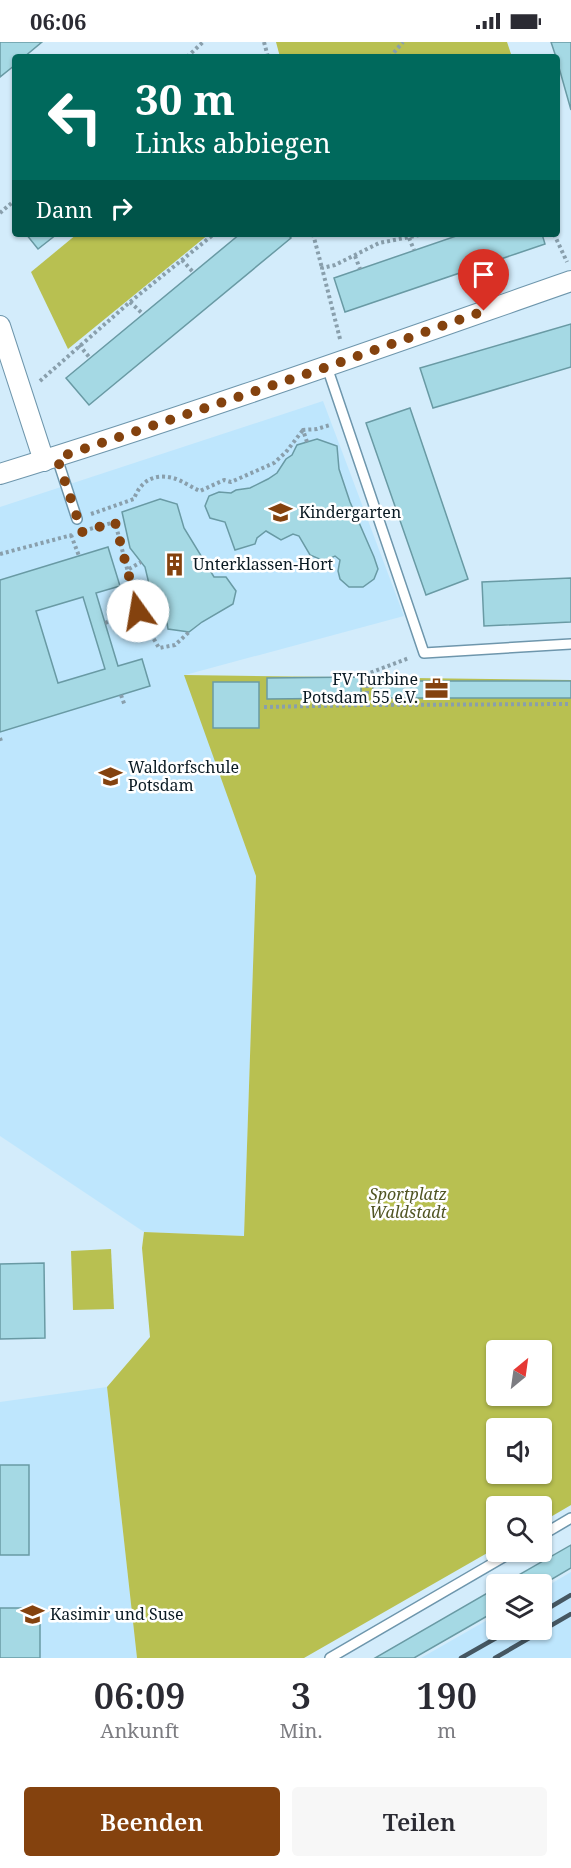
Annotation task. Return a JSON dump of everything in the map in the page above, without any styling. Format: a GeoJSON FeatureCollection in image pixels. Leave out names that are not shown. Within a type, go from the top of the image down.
{"type":"FeatureCollection","features":[{"type":"Feature","properties":{"kind":"street"},"geometry":{"type":"LineString","coordinates":[[0,474],[336,363],[571,280]]}},
{"type":"Feature","properties":{"kind":"street"},"geometry":{"type":"LineString","coordinates":[[0,326],[23,396],[50,459]]}},
{"type":"Feature","properties":{"kind":"lane"},"geometry":{"type":"LineString","coordinates":[[336,363],[345,420],[424,652],[571,644]]}},
{"type":"Feature","properties":{"kind":"lane"},"geometry":{"type":"LineString","coordinates":[[50,459],[77,519]]}},
{"type":"Feature","properties":{"kind":"lane"},"geometry":{"type":"LineString","coordinates":[[552,1529],[571,1518]]}},
{"type":"Feature","properties":{"kind":"lane"},"geometry":{"type":"LineString","coordinates":[[330,1658],[495,1562]]}},
{"type":"Feature","properties":{"kind":"path"},"geometry":{"type":"LineString","coordinates":[[190,54],[203,42]]}},
{"type":"Feature","properties":{"kind":"path"},"geometry":{"type":"LineString","coordinates":[[393,54],[403,42]]}},
{"type":"Feature","properties":{"kind":"path"},"geometry":{"type":"LineString","coordinates":[[0,213],[12,203]]}},
{"type":"Feature","properties":{"kind":"path"},"geometry":{"type":"LineString","coordinates":[[23,396],[79,345],[210,237]]}},
{"type":"Feature","properties":{"kind":"path"},"geometry":{"type":"LineString","coordinates":[[314,237],[322,268],[336,363]]}},
{"type":"Feature","properties":{"kind":"path"},"geometry":{"type":"LineString","coordinates":[[322,268],[355,256],[379,243],[413,237]]}},
{"type":"Feature","properties":{"kind":"path"},"geometry":{"type":"LineString","coordinates":[[555,237],[571,271]]}},
{"type":"Feature","properties":{"kind":"path"},"geometry":{"type":"LineString","coordinates":[[409,238],[414,250]]}},
{"type":"Feature","properties":{"kind":"path"},"geometry":{"type":"LineString","coordinates":[[355,256],[360,269]]}},
{"type":"Feature","properties":{"kind":"path"},"geometry":{"type":"LineString","coordinates":[[182,260],[193,273]]}},
{"type":"Feature","properties":{"kind":"path"},"geometry":{"type":"LineString","coordinates":[[130,302],[143,314]]}},
{"type":"Feature","properties":{"kind":"path"},"geometry":{"type":"LineString","coordinates":[[79,345],[90,358]]}},
{"type":"Feature","properties":{"kind":"path"},"geometry":{"type":"LineString","coordinates":[[77,519],[134,499],[138,486],[151,478],[172,478],[200,491],[224,480],[231,482],[274,463],[303,430],[317,429],[345,420]]}},
{"type":"Feature","properties":{"kind":"path"},"geometry":{"type":"LineString","coordinates":[[303,430],[307,442]]}},
{"type":"Feature","properties":{"kind":"path"},"geometry":{"type":"LineString","coordinates":[[0,554],[115,522],[138,611],[159,648],[175,645],[189,632]]}},
{"type":"Feature","properties":{"kind":"path"},"geometry":{"type":"LineString","coordinates":[[70,535],[79,556]]}},
{"type":"Feature","properties":{"kind":"path"},"geometry":{"type":"LineString","coordinates":[[129,569],[141,562]]}},
{"type":"Feature","properties":{"kind":"path"},"geometry":{"type":"LineString","coordinates":[[105,623],[138,611]]}},
{"type":"Feature","properties":{"kind":"path"},"geometry":{"type":"LineString","coordinates":[[367,705],[367,674],[424,652]]}},
{"type":"Feature","properties":{"kind":"path"},"geometry":{"type":"LineString","coordinates":[[121,695],[125,706]]}},
{"type":"Feature","properties":{"kind":"path"},"geometry":{"type":"LineString","coordinates":[[264,707],[571,704]]}},
{"type":"Feature","properties":{"kind":"shaded area","name":"Waldorfschule Potsdam"},"geometry":{"type":"Polygon","coordinates":[[[323,401],[404,616],[185,675],[256,876],[244,1236],[144,1232],[0,1136],[0,507],[323,401]]]}},
{"type":"Feature","properties":{"kind":"shaded area"},"geometry":{"type":"Polygon","coordinates":[[[107,1387],[137,1658],[0,1658],[0,1402],[107,1387]]]}},
{"type":"Feature","properties":{"kind":"shaded area"},"geometry":{"type":"Polygon","coordinates":[[[571,1572],[571,1658],[421,1658],[486,1621],[486,1640],[552,1640],[552,1583],[571,1572]]]}},
{"type":"Feature","properties":{"kind":"green space"},"geometry":{"type":"Polygon","coordinates":[[[276,42],[507,42],[511,54],[279,54],[276,42]]]}},
{"type":"Feature","properties":{"kind":"green space"},"geometry":{"type":"Polygon","coordinates":[[[73,237],[205,237],[68,349],[31,272],[73,237]]]}},
{"type":"Feature","properties":{"kind":"green space","name":"Sportplatz Waldstadt"},"geometry":{"type":"Polygon","coordinates":[[[184,675],[571,680],[571,1505],[552,1516],[552,1496],[486,1496],[486,1554],[304,1658],[137,1658],[107,1387],[150,1337],[142,1248],[144,1232],[244,1236],[256,876],[184,675]]]}},
{"type":"Feature","properties":{"kind":"green space"},"geometry":{"type":"Polygon","coordinates":[[[111,1249],[114,1309],[73,1310],[71,1251],[111,1249]]]}},
{"type":"Feature","properties":{"kind":"building"},"geometry":{"type":"Polygon","coordinates":[[[0,42],[42,42],[28,54],[12,54],[12,67],[0,77],[0,42]]]}},
{"type":"Feature","properties":{"kind":"building"},"geometry":{"type":"Polygon","coordinates":[[[551,42],[571,42],[571,110],[560,71],[560,54],[555,54],[551,42]]]}},
{"type":"Feature","properties":{"kind":"building"},"geometry":{"type":"Polygon","coordinates":[[[28,237],[53,237],[38,249],[28,237]]]}},
{"type":"Feature","properties":{"kind":"building"},"geometry":{"type":"Polygon","coordinates":[[[236,237],[291,238],[89,405],[66,378],[236,237]]]}},
{"type":"Feature","properties":{"kind":"building"},"geometry":{"type":"Polygon","coordinates":[[[453,237],[543,237],[545,244],[345,312],[334,278],[453,237]]]}},
{"type":"Feature","properties":{"kind":"building"},"geometry":{"type":"Polygon","coordinates":[[[571,324],[571,367],[433,408],[420,368],[571,324]]]}},
{"type":"Feature","properties":{"kind":"building"},"geometry":{"type":"Polygon","coordinates":[[[410,408],[468,579],[426,595],[366,423],[410,408]]]}},
{"type":"Feature","properties":{"kind":"building","name":"Kindergarten"},"geometry":{"type":"Polygon","coordinates":[[[317,439],[337,446],[339,469],[350,502],[378,569],[374,579],[363,587],[349,587],[340,579],[338,571],[340,560],[335,556],[324,561],[310,555],[299,536],[293,534],[281,540],[266,531],[257,538],[255,544],[235,550],[225,522],[210,518],[205,506],[209,496],[219,492],[231,493],[250,488],[268,479],[277,473],[297,445],[317,439]]]}},
{"type":"Feature","properties":{"kind":"building","name":"Unterklassen-Hort"},"geometry":{"type":"Polygon","coordinates":[[[160,499],[177,504],[184,528],[214,577],[226,577],[236,591],[233,604],[189,632],[168,629],[164,601],[150,588],[145,567],[130,548],[122,512],[160,499]]]}},
{"type":"Feature","properties":{"kind":"building"},"geometry":{"type":"Polygon","coordinates":[[[108,547],[120,586],[96,593],[105,623],[118,666],[142,659],[150,686],[0,732],[0,580],[108,547]],[[83,597],[36,611],[58,683],[105,669],[83,597]]]}},
{"type":"Feature","properties":{"kind":"building"},"geometry":{"type":"Polygon","coordinates":[[[571,578],[571,622],[484,626],[482,582],[571,578]]]}},
{"type":"Feature","properties":{"kind":"building"},"geometry":{"type":"Polygon","coordinates":[[[361,677],[361,698],[267,699],[267,678],[361,677]]]}},
{"type":"Feature","properties":{"kind":"building"},"geometry":{"type":"Polygon","coordinates":[[[373,681],[571,681],[571,698],[373,698],[373,681]]]}},
{"type":"Feature","properties":{"kind":"building"},"geometry":{"type":"Polygon","coordinates":[[[213,682],[259,682],[259,728],[213,728],[213,682]]]}},
{"type":"Feature","properties":{"kind":"building"},"geometry":{"type":"Polygon","coordinates":[[[44,1263],[45,1338],[0,1339],[0,1264],[44,1263]]]}},
{"type":"Feature","properties":{"kind":"building"},"geometry":{"type":"Polygon","coordinates":[[[0,1465],[29,1465],[29,1555],[0,1555],[0,1465]]]}},
{"type":"Feature","properties":{"kind":"building"},"geometry":{"type":"Polygon","coordinates":[[[571,1545],[571,1568],[552,1579],[552,1574],[520,1574],[541,1562],[552,1562],[552,1556],[571,1545]]]}},
{"type":"Feature","properties":{"kind":"building"},"geometry":{"type":"Polygon","coordinates":[[[486,1594],[486,1617],[414,1658],[375,1658],[486,1594]]]}},
{"type":"Feature","properties":{"kind":"building"},"geometry":{"type":"Polygon","coordinates":[[[0,1608],[40,1608],[40,1658],[0,1658],[0,1608]]]}},
{"type":"Feature","properties":{"kind":"railway"},"geometry":{"type":"LineString","coordinates":[[552,1606],[571,1595]]}},
{"type":"Feature","properties":{"kind":"railway"},"geometry":{"type":"LineString","coordinates":[[495,1658],[571,1614]]}},
{"type":"Feature","properties":{"kind":"railway"},"geometry":{"type":"LineString","coordinates":[[461,1658],[493,1640]]}},
{"type":"Feature","properties":{"kind":"place","name":"Kindergarten"},"geometry":{"type":"Point","coordinates":[281,512]}},
{"type":"Feature","properties":{"kind":"place","name":"Unterklassen-Hort"},"geometry":{"type":"Point","coordinates":[175,564]}},
{"type":"Feature","properties":{"kind":"place","name":"FV Turbine Potsdam 55 e.V."},"geometry":{"type":"Point","coordinates":[436,688]}},
{"type":"Feature","properties":{"kind":"place","name":"Waldorfschule Potsdam"},"geometry":{"type":"Point","coordinates":[110,776]}},
{"type":"Feature","properties":{"kind":"place","name":"Kasimir und Suse"},"geometry":{"type":"Point","coordinates":[32,1614]}},
{"type":"Feature","properties":{"kind":"route"},"geometry":{"type":"LineString","coordinates":[[138,611],[115,522],[82,532],[57,458],[327,367],[484,311]]}}]}
